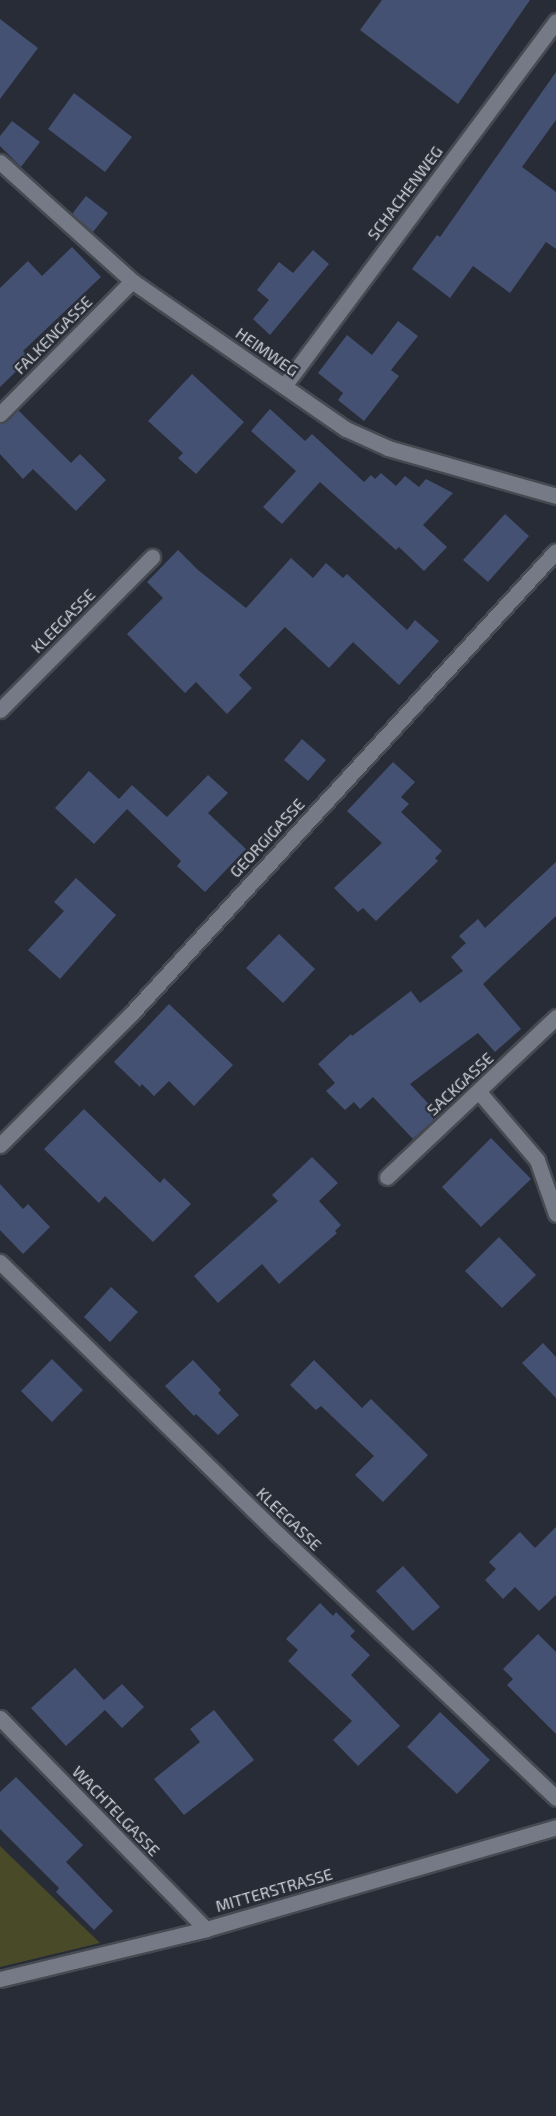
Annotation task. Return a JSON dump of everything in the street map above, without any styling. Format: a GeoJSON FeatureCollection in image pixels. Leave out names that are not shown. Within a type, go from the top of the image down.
{"type":"FeatureCollection","features":[{"type":"Feature","properties":{"kind":"street","name":"SCHACHENWEG"},"geometry":{"type":"LineString","coordinates":[[284,386],[556,21]]}},
{"type":"Feature","properties":{"kind":"street","name":"HEIMWEG"},"geometry":{"type":"LineString","coordinates":[[0,162],[132,281],[346,429],[378,445],[556,496]]}},
{"type":"Feature","properties":{"kind":"street","name":"FALKENGASSE"},"geometry":{"type":"LineString","coordinates":[[0,414],[132,281]]}},
{"type":"Feature","properties":{"kind":"street","name":"GEORGIGASSE"},"geometry":{"type":"LineString","coordinates":[[0,1145],[131,1014],[556,551]]}},
{"type":"Feature","properties":{"kind":"street","name":"KLEEGASSE"},"geometry":{"type":"LineString","coordinates":[[0,710],[152,557]]}},
{"type":"Feature","properties":{"kind":"street","name":"SACKGASSE"},"geometry":{"type":"LineString","coordinates":[[387,1177],[556,1017]]}},
{"type":"Feature","properties":{"kind":"street"},"geometry":{"type":"LineString","coordinates":[[479,1092],[537,1160],[556,1214]]}},
{"type":"Feature","properties":{"kind":"street","name":"KLEEGASSE"},"geometry":{"type":"LineString","coordinates":[[0,1262],[279,1535],[556,1798]]}},
{"type":"Feature","properties":{"kind":"street","name":"WACHTELGASSE"},"geometry":{"type":"LineString","coordinates":[[0,1718],[206,1929]]}},
{"type":"Feature","properties":{"kind":"street","name":"MITTERSTRASSE"},"geometry":{"type":"LineString","coordinates":[[0,1979],[206,1929],[556,1827]]}},
{"type":"Feature","properties":{"kind":"green space"},"geometry":{"type":"Polygon","coordinates":[[[0,1846],[100,1943],[0,1967],[0,1846]]]}},
{"type":"Feature","properties":{"kind":"building"},"geometry":{"type":"Polygon","coordinates":[[[382,0],[530,0],[458,104],[360,30],[382,0]]]}},
{"type":"Feature","properties":{"kind":"building"},"geometry":{"type":"Polygon","coordinates":[[[0,19],[38,48],[0,99],[0,19]]]}},
{"type":"Feature","properties":{"kind":"building"},"geometry":{"type":"Polygon","coordinates":[[[556,72],[556,120],[522,167],[556,192],[556,249],[546,242],[510,293],[473,266],[450,298],[412,269],[437,235],[440,237],[556,72]]]}},
{"type":"Feature","properties":{"kind":"building"},"geometry":{"type":"Polygon","coordinates":[[[74,93],[132,137],[105,172],[48,129],[74,93]]]}},
{"type":"Feature","properties":{"kind":"building"},"geometry":{"type":"Polygon","coordinates":[[[12,121],[40,142],[21,167],[0,146],[0,136],[12,121]]]}},
{"type":"Feature","properties":{"kind":"building"},"geometry":{"type":"Polygon","coordinates":[[[86,196],[108,213],[93,232],[72,214],[86,196]]]}},
{"type":"Feature","properties":{"kind":"building"},"geometry":{"type":"Polygon","coordinates":[[[72,247],[101,277],[23,351],[30,358],[0,387],[0,288],[28,261],[42,276],[72,247]]]}},
{"type":"Feature","properties":{"kind":"building"},"geometry":{"type":"Polygon","coordinates":[[[313,250],[329,264],[270,335],[253,319],[269,300],[257,290],[279,262],[293,273],[313,250]]]}},
{"type":"Feature","properties":{"kind":"building"},"geometry":{"type":"Polygon","coordinates":[[[398,321],[418,336],[391,370],[399,376],[364,421],[338,400],[343,393],[318,373],[347,335],[372,355],[398,321]]]}},
{"type":"Feature","properties":{"kind":"building"},"geometry":{"type":"Polygon","coordinates":[[[192,374],[244,422],[196,474],[178,458],[183,453],[148,421],[192,374]]]}},
{"type":"Feature","properties":{"kind":"building"},"geometry":{"type":"Polygon","coordinates":[[[270,409],[305,441],[312,434],[364,482],[371,475],[375,479],[381,473],[396,486],[405,476],[419,487],[426,479],[453,493],[423,525],[447,547],[424,571],[399,547],[396,550],[320,482],[282,524],[263,507],[296,471],[251,431],[270,409]]]}},
{"type":"Feature","properties":{"kind":"building"},"geometry":{"type":"Polygon","coordinates":[[[18,410],[71,463],[80,454],[106,480],[76,511],[33,469],[23,479],[0,454],[0,423],[6,421],[18,410]]]}},
{"type":"Feature","properties":{"kind":"building"},"geometry":{"type":"Polygon","coordinates":[[[505,514],[529,536],[488,582],[463,560],[505,514]]]}},
{"type":"Feature","properties":{"kind":"building"},"geometry":{"type":"Polygon","coordinates":[[[178,550],[198,570],[246,608],[291,558],[313,578],[326,563],[343,578],[347,574],[407,630],[415,620],[439,641],[399,685],[353,642],[329,668],[285,627],[239,675],[252,688],[227,714],[196,682],[185,693],[127,634],[163,598],[147,582],[178,550]]]}},
{"type":"Feature","properties":{"kind":"building"},"geometry":{"type":"Polygon","coordinates":[[[302,739],[326,760],[308,781],[284,760],[302,739]]]}},
{"type":"Feature","properties":{"kind":"building"},"geometry":{"type":"Polygon","coordinates":[[[393,762],[415,782],[401,797],[409,804],[401,812],[442,851],[435,858],[438,861],[376,921],[363,908],[358,912],[334,888],[382,843],[347,811],[393,762]]]}},
{"type":"Feature","properties":{"kind":"building"},"geometry":{"type":"Polygon","coordinates":[[[89,771],[119,799],[132,785],[167,817],[208,775],[228,793],[208,813],[246,849],[205,892],[177,866],[181,861],[127,809],[94,844],[55,808],[89,771]]]}},
{"type":"Feature","properties":{"kind":"building"},"geometry":{"type":"Polygon","coordinates":[[[556,862],[556,916],[483,984],[521,1029],[495,1052],[478,1033],[410,1084],[439,1115],[413,1139],[373,1097],[360,1109],[354,1102],[345,1110],[326,1091],[335,1083],[318,1064],[351,1034],[352,1036],[411,991],[420,1003],[463,971],[451,957],[466,943],[459,936],[478,919],[485,928],[556,862]]]}},
{"type":"Feature","properties":{"kind":"building"},"geometry":{"type":"Polygon","coordinates":[[[76,878],[116,915],[60,979],[28,950],[64,911],[54,902],[76,878]]]}},
{"type":"Feature","properties":{"kind":"building"},"geometry":{"type":"Polygon","coordinates":[[[279,934],[315,969],[283,1003],[246,968],[279,934]]]}},
{"type":"Feature","properties":{"kind":"building"},"geometry":{"type":"Polygon","coordinates":[[[169,1004],[233,1065],[194,1106],[169,1081],[154,1096],[142,1084],[140,1087],[114,1062],[169,1004]]]}},
{"type":"Feature","properties":{"kind":"building"},"geometry":{"type":"Polygon","coordinates":[[[84,1109],[160,1183],[164,1178],[191,1204],[153,1242],[105,1196],[99,1203],[44,1149],[84,1109]]]}},
{"type":"Feature","properties":{"kind":"building"},"geometry":{"type":"Polygon","coordinates":[[[491,1138],[531,1179],[481,1227],[442,1187],[491,1138]]]}},
{"type":"Feature","properties":{"kind":"building"},"geometry":{"type":"Polygon","coordinates":[[[312,1157],[338,1183],[319,1201],[341,1225],[335,1231],[337,1233],[279,1284],[262,1264],[218,1303],[194,1276],[278,1201],[272,1195],[312,1157]]]}},
{"type":"Feature","properties":{"kind":"building"},"geometry":{"type":"Polygon","coordinates":[[[0,1184],[23,1209],[28,1204],[50,1227],[23,1254],[0,1230],[0,1184]]]}},
{"type":"Feature","properties":{"kind":"building"},"geometry":{"type":"Polygon","coordinates":[[[499,1237],[536,1275],[502,1308],[465,1271],[499,1237]]]}},
{"type":"Feature","properties":{"kind":"building"},"geometry":{"type":"Polygon","coordinates":[[[111,1287],[138,1312],[110,1342],[84,1317],[111,1287]]]}},
{"type":"Feature","properties":{"kind":"building"},"geometry":{"type":"Polygon","coordinates":[[[543,1343],[556,1357],[556,1398],[522,1363],[543,1343]]]}},
{"type":"Feature","properties":{"kind":"building"},"geometry":{"type":"Polygon","coordinates":[[[52,1359],[83,1390],[52,1422],[21,1391],[52,1359]]]}},
{"type":"Feature","properties":{"kind":"building"},"geometry":{"type":"Polygon","coordinates":[[[193,1360],[221,1390],[218,1393],[239,1415],[218,1435],[196,1414],[194,1416],[165,1386],[193,1360]]]}},
{"type":"Feature","properties":{"kind":"building"},"geometry":{"type":"Polygon","coordinates":[[[314,1360],[362,1408],[371,1399],[428,1455],[383,1502],[355,1475],[374,1456],[321,1406],[316,1410],[290,1385],[314,1360]]]}},
{"type":"Feature","properties":{"kind":"building"},"geometry":{"type":"Polygon","coordinates":[[[556,1527],[556,1595],[539,1611],[515,1587],[503,1599],[485,1580],[496,1569],[489,1562],[520,1532],[535,1548],[556,1527]]]}},
{"type":"Feature","properties":{"kind":"building"},"geometry":{"type":"Polygon","coordinates":[[[403,1566],[440,1607],[413,1631],[376,1591],[403,1566]]]}},
{"type":"Feature","properties":{"kind":"building"},"geometry":{"type":"Polygon","coordinates":[[[320,1603],[333,1616],[336,1612],[355,1631],[350,1636],[370,1655],[351,1675],[400,1726],[358,1766],[333,1740],[352,1721],[288,1661],[298,1650],[286,1639],[320,1603]]]}},
{"type":"Feature","properties":{"kind":"building"},"geometry":{"type":"Polygon","coordinates":[[[538,1634],[556,1652],[556,1734],[507,1685],[513,1679],[503,1669],[538,1634]]]}},
{"type":"Feature","properties":{"kind":"building"},"geometry":{"type":"Polygon","coordinates":[[[75,1668],[104,1700],[122,1684],[144,1707],[122,1728],[105,1710],[66,1746],[31,1708],[75,1668]]]}},
{"type":"Feature","properties":{"kind":"building"},"geometry":{"type":"Polygon","coordinates":[[[214,1710],[254,1760],[184,1815],[154,1779],[200,1742],[190,1729],[214,1710]]]}},
{"type":"Feature","properties":{"kind":"building"},"geometry":{"type":"Polygon","coordinates":[[[440,1712],[490,1760],[457,1794],[407,1747],[440,1712]]]}},
{"type":"Feature","properties":{"kind":"building"},"geometry":{"type":"Polygon","coordinates":[[[16,1777],[83,1845],[66,1862],[113,1911],[94,1930],[56,1892],[59,1888],[0,1829],[0,1792],[16,1777]]]}}]}
